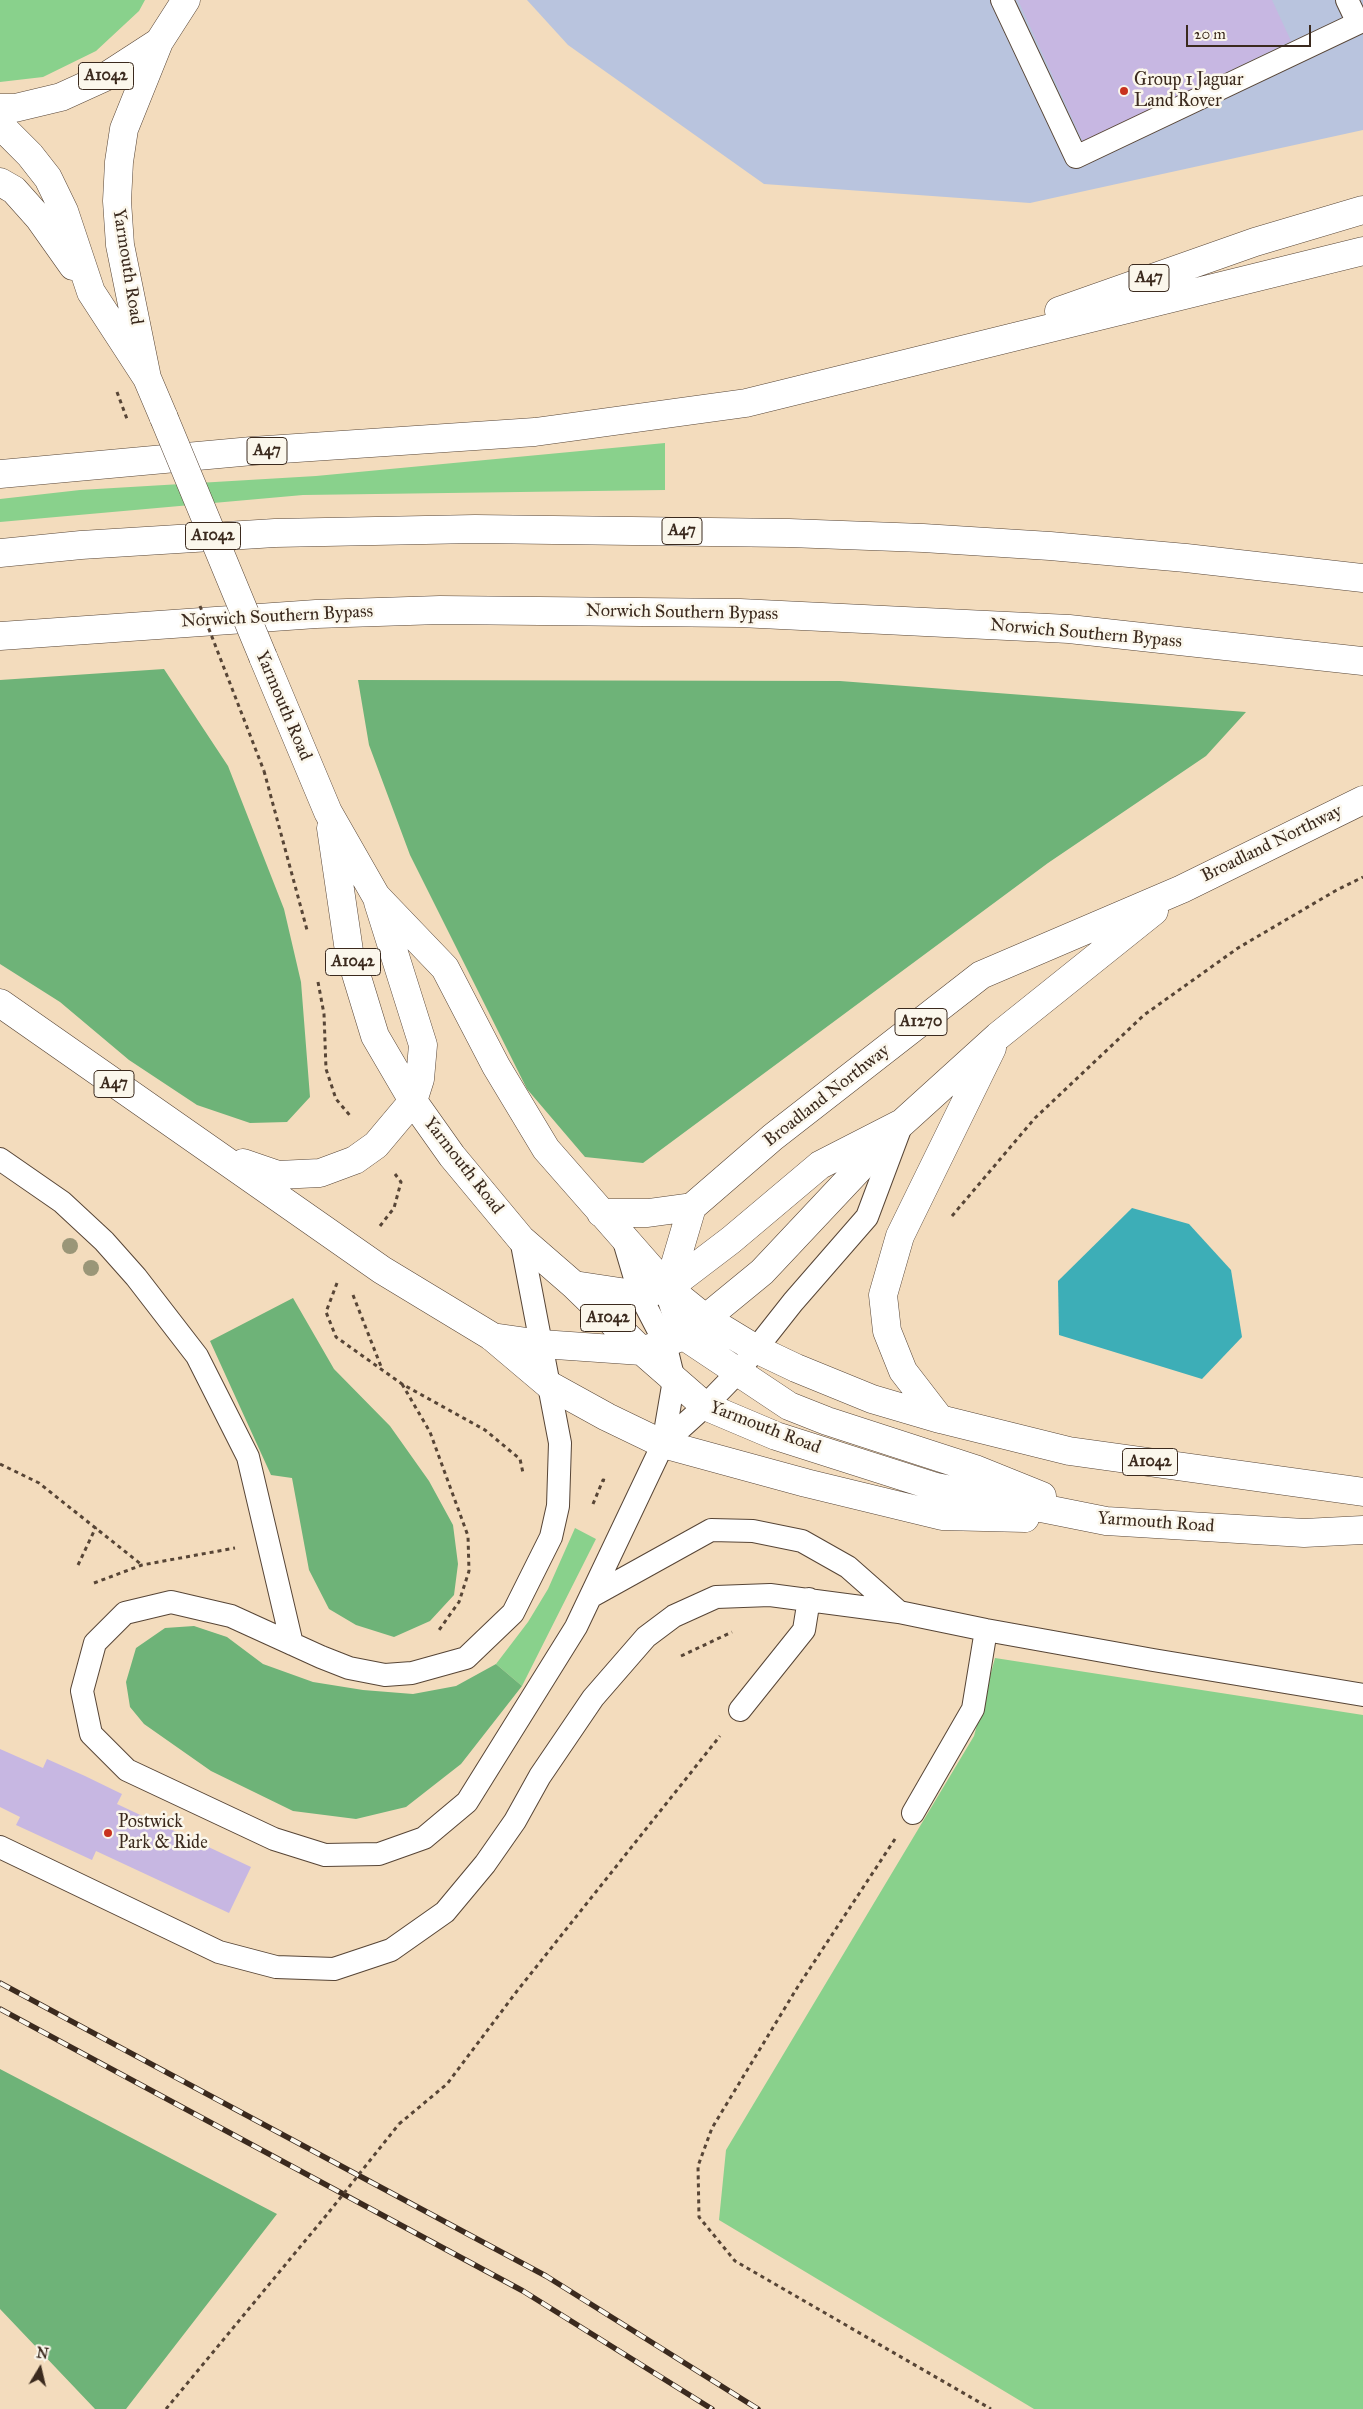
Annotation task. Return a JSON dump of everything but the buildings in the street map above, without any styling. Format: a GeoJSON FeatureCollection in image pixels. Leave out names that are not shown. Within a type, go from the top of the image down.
{"type":"FeatureCollection","features":[{"type":"Feature","properties":{"kind":"highway","name":"Yarmouth Road"},"geometry":{"type":"LineString","coordinates":[[147,378],[120,245],[117,201],[119,162],[124,129],[160,42],[186,0]]}},
{"type":"Feature","properties":{"kind":"highway","name":"Yarmouth Road"},"geometry":{"type":"LineString","coordinates":[[0,108],[16,108],[61,97],[105,77],[160,42]]}},
{"type":"Feature","properties":{"kind":"highway","name":"Yarmouth Road"},"geometry":{"type":"LineString","coordinates":[[0,125],[30,155],[48,178],[64,211],[91,292],[147,378],[328,812],[376,896],[445,968],[529,1125],[564,1172],[668,1288],[705,1318],[756,1349],[872,1399],[940,1419],[1069,1450],[1363,1492]]}},
{"type":"Feature","properties":{"kind":"highway"},"geometry":{"type":"LineString","coordinates":[[0,182],[14,190],[39,218],[91,292]]}},
{"type":"Feature","properties":{"kind":"highway","name":"A47"},"geometry":{"type":"LineString","coordinates":[[939,356],[1123,287],[1255,242],[1363,210]]}},
{"type":"Feature","properties":{"kind":"highway","name":"A47"},"geometry":{"type":"LineString","coordinates":[[0,474],[252,451],[535,432],[746,403],[1363,251]]}},
{"type":"Feature","properties":{"kind":"highway","name":"A47"},"geometry":{"type":"LineString","coordinates":[[0,553],[81,545],[275,533],[475,529],[751,532],[924,538],[1050,546],[1186,558],[1363,578]]}},
{"type":"Feature","properties":{"kind":"highway","name":"Norwich Southern Bypass"},"geometry":{"type":"LineString","coordinates":[[0,636],[177,622],[326,613],[440,610],[740,612],[1069,630],[1363,661]]}},
{"type":"Feature","properties":{"kind":"highway","name":"Broadland Northway"},"geometry":{"type":"LineString","coordinates":[[692,1207],[773,1137],[981,975],[1182,889],[1363,800]]}},
{"type":"Feature","properties":{"kind":"highway","name":"Yarmouth Road"},"geometry":{"type":"LineString","coordinates":[[328,812],[349,951],[375,1036],[414,1101],[452,1156],[521,1239],[574,1286],[664,1343],[674,1380],[705,1406],[776,1436],[936,1487],[1106,1521],[1304,1533],[1363,1530]]}},
{"type":"Feature","properties":{"kind":"highway","name":"Broadland Northway"},"geometry":{"type":"LineString","coordinates":[[668,1288],[731,1240],[820,1165],[902,1123],[998,1036],[1182,889]]}},
{"type":"Feature","properties":{"kind":"highway"},"geometry":{"type":"LineString","coordinates":[[214,1154],[278,1175],[320,1173],[355,1160],[376,1145],[414,1101],[420,1079],[423,1045],[376,896]]}},
{"type":"Feature","properties":{"kind":"highway","name":"A47"},"geometry":{"type":"LineString","coordinates":[[0,1003],[214,1154]]}},
{"type":"Feature","properties":{"kind":"highway","name":"Broadland Northway"},"geometry":{"type":"LineString","coordinates":[[940,1419],[903,1371],[887,1331],[883,1295],[900,1236],[998,1036]]}},
{"type":"Feature","properties":{"kind":"highway"},"geometry":{"type":"LineString","coordinates":[[664,1343],[705,1318],[762,1272],[902,1123]]}},
{"type":"Feature","properties":{"kind":"highway"},"geometry":{"type":"LineString","coordinates":[[214,1154],[382,1270],[491,1336],[549,1385],[663,1444],[753,1470],[942,1516],[1106,1521]]}},
{"type":"Feature","properties":{"kind":"highway"},"geometry":{"type":"LineString","coordinates":[[601,1213],[648,1214],[692,1207],[668,1288],[664,1343]]}},
{"type":"Feature","properties":{"kind":"highway"},"geometry":{"type":"LineString","coordinates":[[574,1286],[640,1295],[668,1288]]}},
{"type":"Feature","properties":{"kind":"highway"},"geometry":{"type":"LineString","coordinates":[[491,1336],[541,1344],[664,1343],[737,1372],[796,1409],[827,1421],[975,1469],[1106,1521]]}},
{"type":"Feature","properties":{"kind":"lane"},"geometry":{"type":"LineString","coordinates":[[1002,0],[1076,157],[1358,23],[1347,0]]}},
{"type":"Feature","properties":{"kind":"lane"},"geometry":{"type":"LineString","coordinates":[[663,1444],[705,1406],[737,1372],[793,1302],[867,1217],[902,1123]]}},
{"type":"Feature","properties":{"kind":"lane"},"geometry":{"type":"LineString","coordinates":[[0,1159],[62,1202],[104,1241],[136,1277],[197,1356],[248,1457],[292,1644]]}},
{"type":"Feature","properties":{"kind":"lane"},"geometry":{"type":"LineString","coordinates":[[521,1239],[560,1443],[558,1506],[551,1537],[513,1613],[466,1658],[412,1673],[385,1674],[350,1668],[231,1616],[171,1602],[125,1613],[95,1643],[82,1691],[91,1734],[128,1770],[274,1839],[325,1855],[379,1854],[424,1838],[467,1802],[576,1627],[663,1444],[674,1380]]}},
{"type":"Feature","properties":{"kind":"lane"},"geometry":{"type":"LineString","coordinates":[[624,1241],[640,1295],[664,1343]]}},
{"type":"Feature","properties":{"kind":"lane"},"geometry":{"type":"LineString","coordinates":[[592,1596],[711,1530],[753,1531],[802,1540],[848,1567],[899,1612]]}},
{"type":"Feature","properties":{"kind":"lane"},"geometry":{"type":"LineString","coordinates":[[0,1847],[219,1952],[276,1967],[334,1969],[391,1950],[445,1912],[485,1864],[514,1821],[540,1776],[593,1698],[646,1637],[674,1616],[716,1597],[770,1595],[899,1612],[986,1630],[1363,1694]]}},
{"type":"Feature","properties":{"kind":"lane"},"geometry":{"type":"LineString","coordinates":[[740,1710],[804,1630],[809,1599]]}},
{"type":"Feature","properties":{"kind":"lane"},"geometry":{"type":"LineString","coordinates":[[913,1813],[973,1709],[986,1630]]}},
{"type":"Feature","properties":{"kind":"path"},"geometry":{"type":"LineString","coordinates":[[264,771],[310,939]]}},
{"type":"Feature","properties":{"kind":"path"},"geometry":{"type":"LineString","coordinates":[[948,1220],[1035,1118],[1144,1015],[1238,948],[1335,890],[1363,878]]}},
{"type":"Feature","properties":{"kind":"path"},"geometry":{"type":"LineString","coordinates":[[351,1291],[382,1369]]}},
{"type":"Feature","properties":{"kind":"path"},"geometry":{"type":"LineString","coordinates":[[402,1384],[430,1432],[468,1536],[469,1571],[459,1602],[412,1673]]}},
{"type":"Feature","properties":{"kind":"path"},"geometry":{"type":"LineString","coordinates":[[0,1464],[39,1482],[142,1565]]}},
{"type":"Feature","properties":{"kind":"path"},"geometry":{"type":"LineString","coordinates":[[78,1565],[96,1527]]}},
{"type":"Feature","properties":{"kind":"path"},"geometry":{"type":"LineString","coordinates":[[94,1583],[142,1565],[267,1542]]}},
{"type":"Feature","properties":{"kind":"path"},"geometry":{"type":"LineString","coordinates":[[674,1659],[735,1631]]}},
{"type":"Feature","properties":{"kind":"path"},"geometry":{"type":"LineString","coordinates":[[166,2409],[329,2212],[399,2124],[447,2084],[517,1990],[740,1710]]}},
{"type":"Feature","properties":{"kind":"path"},"geometry":{"type":"LineString","coordinates":[[913,1813],[797,1988],[712,2128],[698,2166],[699,2217],[735,2261],[992,2409]]}},
{"type":"Feature","properties":{"kind":"shaded area"},"geometry":{"type":"Polygon","coordinates":[[[527,0],[1363,0],[1363,130],[1030,203],[764,184],[568,45],[527,0]]]}},
{"type":"Feature","properties":{"kind":"green space"},"geometry":{"type":"Polygon","coordinates":[[[0,0],[145,0],[139,11],[96,51],[43,77],[0,82],[0,0]]]}},
{"type":"Feature","properties":{"kind":"green space"},"geometry":{"type":"Polygon","coordinates":[[[665,443],[665,490],[303,495],[0,522],[0,499],[80,490],[316,476],[665,443]]]}},
{"type":"Feature","properties":{"kind":"green space"},"geometry":{"type":"Polygon","coordinates":[[[164,669],[228,766],[284,909],[301,982],[310,1097],[287,1122],[250,1123],[197,1105],[129,1060],[60,1002],[0,964],[0,680],[164,669]]]}},
{"type":"Feature","properties":{"kind":"green space"},"geometry":{"type":"Polygon","coordinates":[[[358,680],[840,681],[1246,712],[1206,756],[1048,863],[643,1163],[585,1157],[527,1089],[410,855],[369,745],[358,680]]]}},
{"type":"Feature","properties":{"kind":"green space"},"geometry":{"type":"Polygon","coordinates":[[[293,1298],[334,1369],[390,1426],[429,1481],[453,1525],[458,1564],[454,1595],[430,1621],[394,1637],[356,1625],[329,1609],[309,1570],[292,1478],[271,1475],[210,1341],[293,1298]]]}},
{"type":"Feature","properties":{"kind":"green space"},"geometry":{"type":"Polygon","coordinates":[[[575,1528],[596,1539],[522,1686],[496,1664],[528,1622],[548,1589],[575,1528]]]}},
{"type":"Feature","properties":{"kind":"green space"},"geometry":{"type":"Polygon","coordinates":[[[194,1626],[227,1637],[263,1664],[313,1682],[363,1690],[413,1694],[456,1686],[496,1664],[522,1686],[461,1764],[406,1807],[356,1819],[293,1811],[211,1771],[144,1724],[130,1707],[126,1682],[136,1648],[165,1628],[194,1626]]]}},
{"type":"Feature","properties":{"kind":"green space"},"geometry":{"type":"Polygon","coordinates":[[[995,1658],[1363,1715],[1363,2409],[1034,2409],[719,2220],[726,2150],[974,1736],[995,1658]]]}},
{"type":"Feature","properties":{"kind":"green space"},"geometry":{"type":"Polygon","coordinates":[[[0,2069],[277,2214],[126,2409],[95,2409],[0,2309],[0,2069]]]}},
{"type":"Feature","properties":{"kind":"water"},"geometry":{"type":"Polygon","coordinates":[[[1132,1208],[1189,1224],[1231,1270],[1242,1337],[1202,1379],[1059,1335],[1058,1281],[1132,1208]]]}},
{"type":"Feature","properties":{"kind":"railway"},"geometry":{"type":"LineString","coordinates":[[0,1983],[546,2276],[758,2409]]}},
{"type":"Feature","properties":{"kind":"railway"},"geometry":{"type":"LineString","coordinates":[[0,2009],[523,2291],[712,2409]]}},
{"type":"Feature","properties":{"kind":"place","name":"Group 1 Jaguar Land Rover"},"geometry":{"type":"Point","coordinates":[1124,91]}},
{"type":"Feature","properties":{"kind":"place","name":"Postwick Park & Ride"},"geometry":{"type":"Point","coordinates":[108,1833]}}]}
